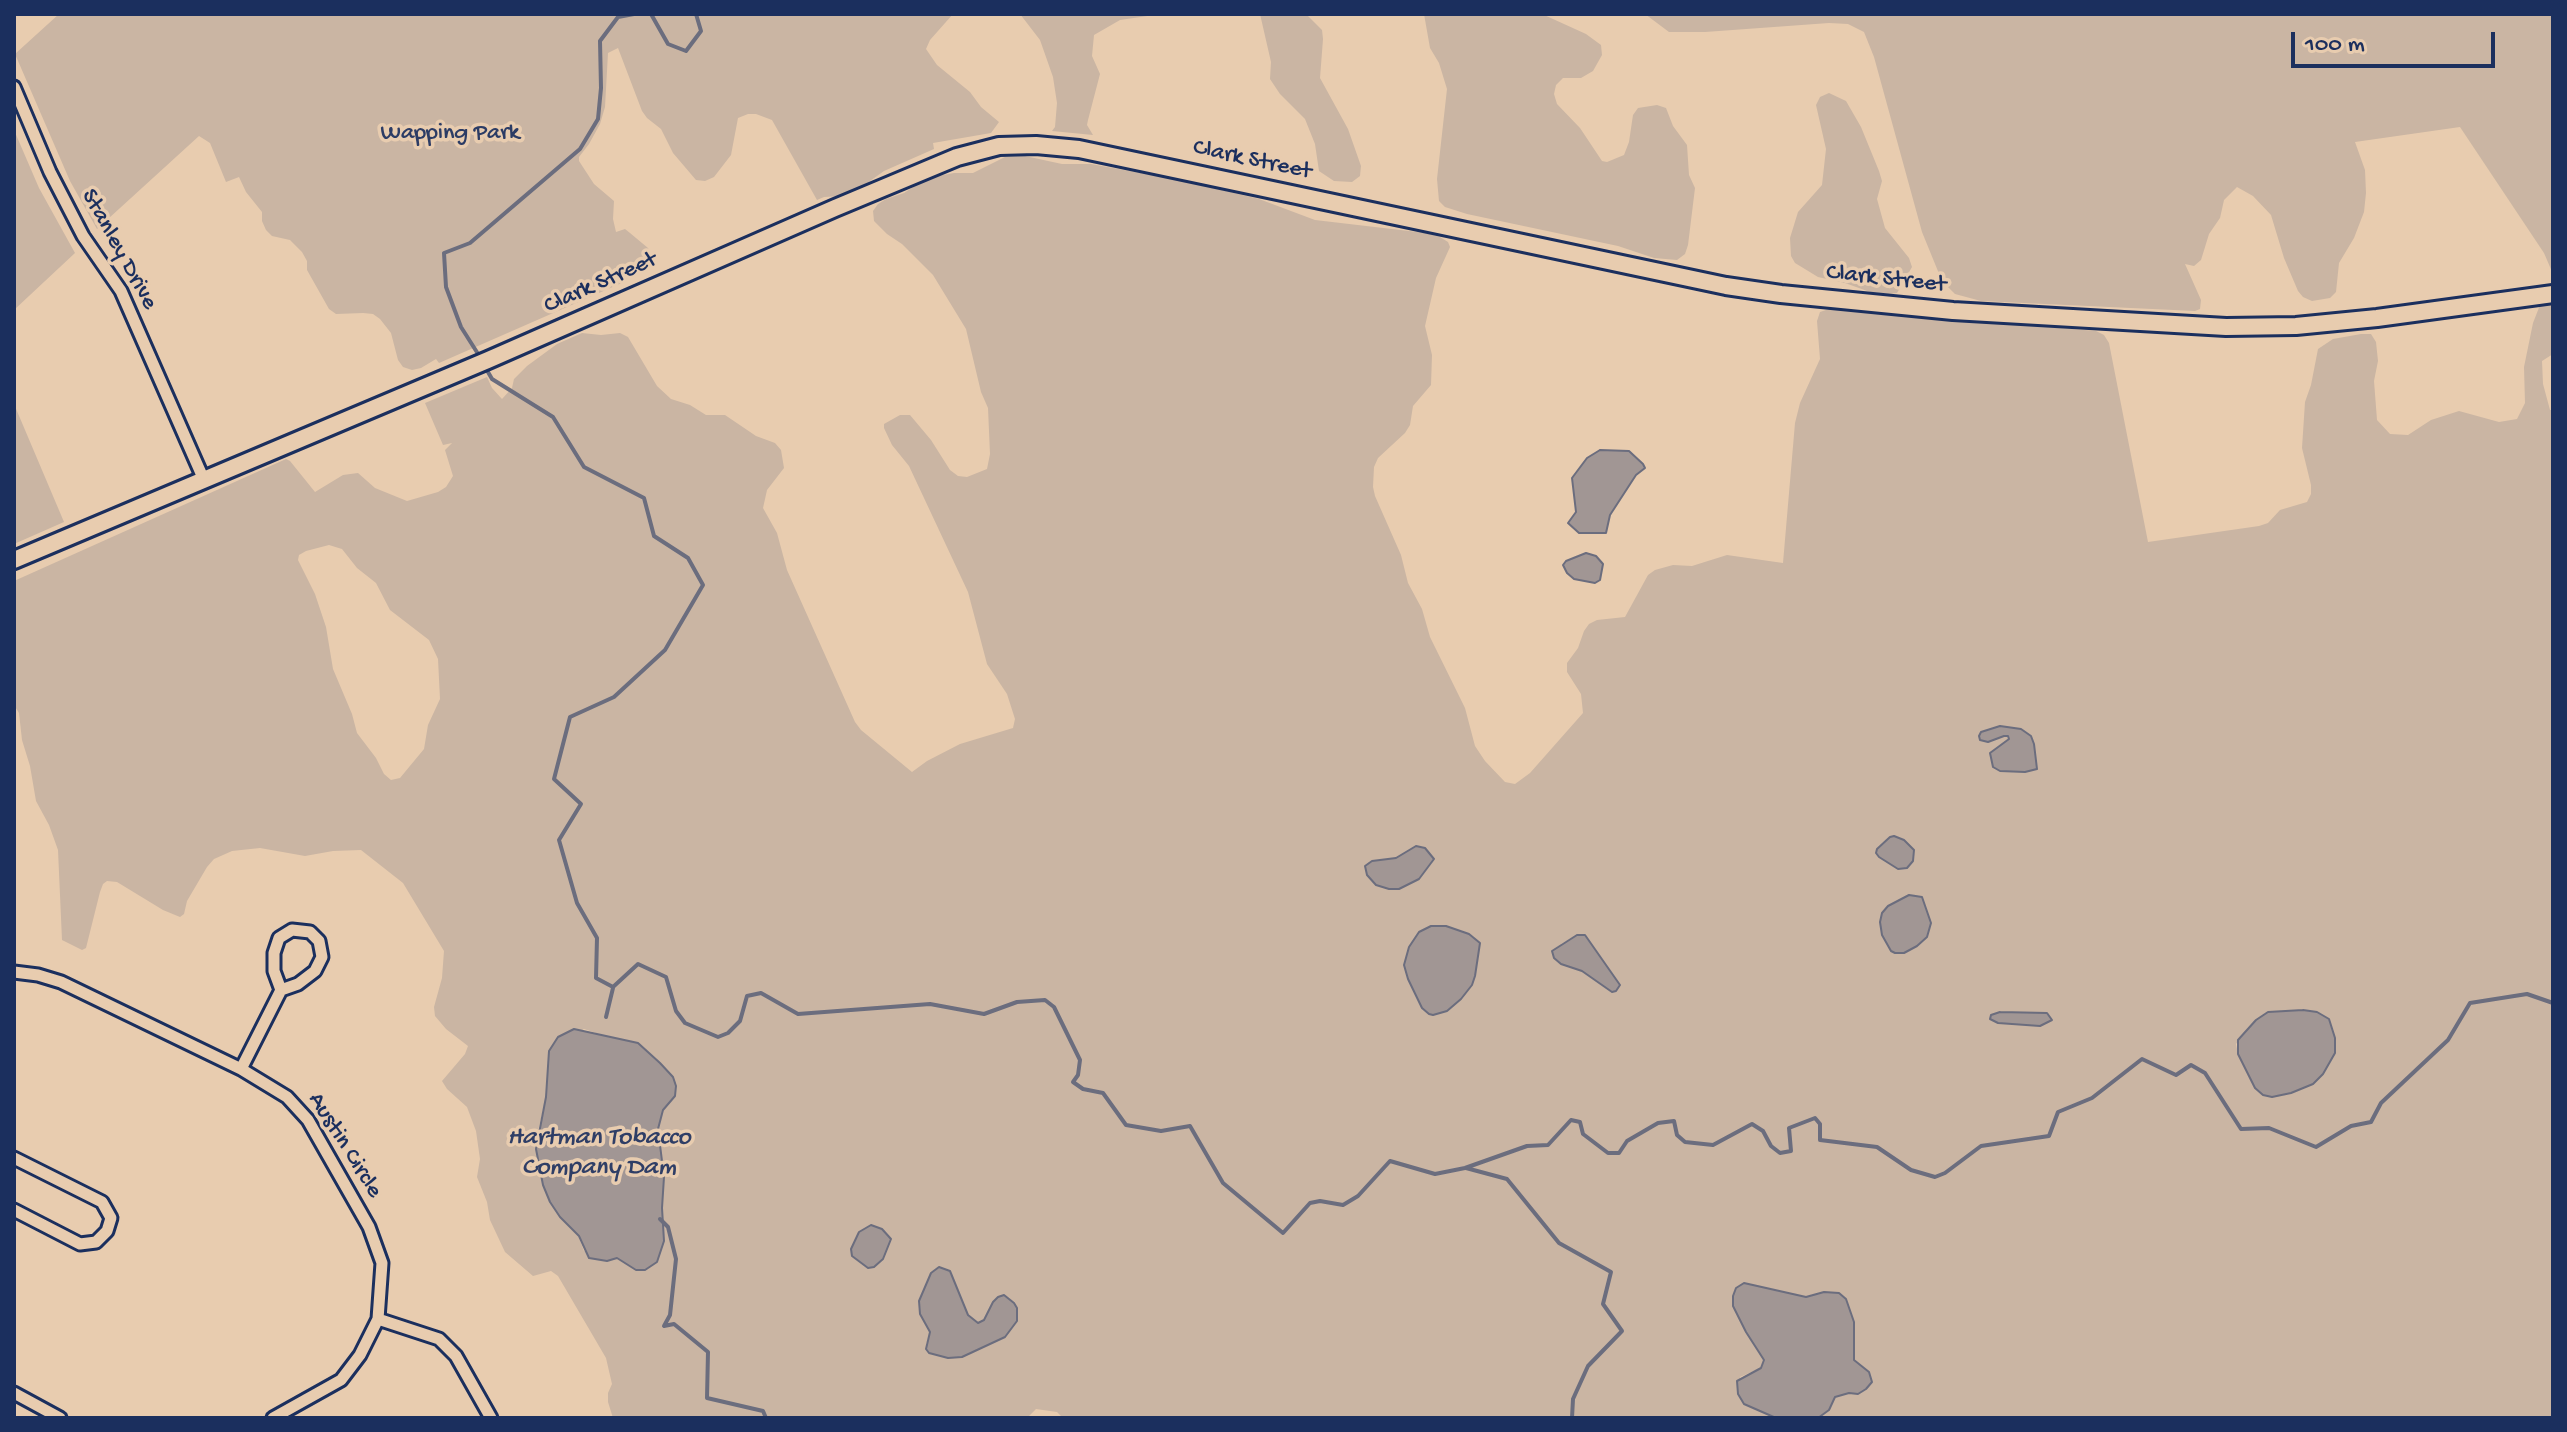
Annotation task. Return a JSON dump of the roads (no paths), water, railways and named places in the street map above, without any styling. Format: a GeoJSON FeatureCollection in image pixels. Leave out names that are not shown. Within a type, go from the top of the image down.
{"type":"FeatureCollection","features":[{"type":"Feature","properties":{"kind":"main road","name":"Clark Street"},"geometry":{"type":"LineString","coordinates":[[14,560],[483,362],[835,208],[957,157],[999,146],[1079,149],[1726,286],[1908,307],[2240,327],[2296,326],[2553,294]]}},
{"type":"Feature","properties":{"kind":"street","name":"Stanley Drive"},"geometry":{"type":"LineString","coordinates":[[14,87],[63,198],[83,236],[121,291],[204,480]]}},
{"type":"Feature","properties":{"kind":"street"},"geometry":{"type":"LineString","coordinates":[[241,1069],[281,990],[298,984],[315,971],[322,957],[319,941],[310,932],[292,930],[279,938],[274,953],[274,971],[281,990]]}},
{"type":"Feature","properties":{"kind":"street","name":"Austin Circle"},"geometry":{"type":"LineString","coordinates":[[14,972],[61,982],[241,1069],[287,1097],[308,1120],[369,1227],[382,1263],[378,1319],[360,1355],[341,1380],[273,1418]]}},
{"type":"Feature","properties":{"kind":"street"},"geometry":{"type":"LineString","coordinates":[[14,1158],[102,1202],[111,1218],[107,1231],[96,1242],[80,1244],[14,1210]]}},
{"type":"Feature","properties":{"kind":"street"},"geometry":{"type":"LineString","coordinates":[[378,1319],[439,1339],[456,1356],[491,1418]]}},
{"type":"Feature","properties":{"kind":"street"},"geometry":{"type":"LineString","coordinates":[[14,1393],[60,1418]]}},
{"type":"Feature","properties":{"kind":"water"},"geometry":{"type":"Polygon","coordinates":[[[1600,450],[1629,451],[1645,468],[1636,475],[1610,515],[1606,533],[1579,533],[1568,523],[1576,512],[1572,478],[1587,458],[1600,450]]]}},
{"type":"Feature","properties":{"kind":"water"},"geometry":{"type":"Polygon","coordinates":[[[1586,553],[1596,556],[1603,564],[1600,580],[1595,583],[1574,579],[1563,565],[1586,553]]]}},
{"type":"Feature","properties":{"kind":"water"},"geometry":{"type":"Polygon","coordinates":[[[2000,726],[2021,729],[2031,736],[2037,769],[2000,771],[1993,767],[1990,753],[2009,739],[2008,736],[1988,742],[1980,740],[1979,736],[1981,732],[2000,726]]]}},
{"type":"Feature","properties":{"kind":"water"},"geometry":{"type":"Polygon","coordinates":[[[1894,836],[1904,840],[1914,850],[1913,861],[1907,868],[1898,869],[1876,853],[1894,836]]]}},
{"type":"Feature","properties":{"kind":"water"},"geometry":{"type":"Polygon","coordinates":[[[1416,846],[1425,848],[1434,859],[1419,879],[1399,889],[1389,889],[1376,885],[1367,875],[1365,866],[1372,861],[1396,858],[1416,846]]]}},
{"type":"Feature","properties":{"kind":"water"},"geometry":{"type":"Polygon","coordinates":[[[1909,895],[1922,897],[1931,923],[1927,937],[1917,946],[1904,953],[1895,953],[1882,935],[1882,913],[1888,906],[1909,895]]]}},
{"type":"Feature","properties":{"kind":"water"},"geometry":{"type":"Polygon","coordinates":[[[1431,926],[1446,926],[1469,934],[1480,943],[1472,985],[1447,1011],[1433,1015],[1422,1008],[1404,965],[1409,947],[1419,932],[1431,926]]]}},
{"type":"Feature","properties":{"kind":"water"},"geometry":{"type":"Polygon","coordinates":[[[1577,935],[1585,935],[1620,985],[1616,991],[1612,992],[1582,971],[1561,964],[1554,958],[1552,951],[1577,935]]]}},
{"type":"Feature","properties":{"kind":"water"},"geometry":{"type":"Polygon","coordinates":[[[2000,1012],[2047,1013],[2052,1020],[2040,1026],[1998,1023],[1990,1019],[1991,1015],[2000,1012]]]}},
{"type":"Feature","properties":{"kind":"water"},"geometry":{"type":"Polygon","coordinates":[[[2268,1012],[2317,1012],[2329,1019],[2335,1038],[2335,1053],[2313,1084],[2291,1093],[2272,1097],[2263,1095],[2255,1088],[2238,1054],[2238,1040],[2268,1012]]]}},
{"type":"Feature","properties":{"kind":"water","name":"Hartman Tobacco Company Dam"},"geometry":{"type":"Polygon","coordinates":[[[574,1029],[638,1043],[673,1077],[676,1086],[675,1096],[663,1110],[658,1129],[664,1177],[664,1241],[657,1262],[645,1270],[636,1270],[617,1258],[607,1261],[589,1258],[579,1236],[560,1217],[543,1185],[536,1149],[546,1097],[549,1051],[558,1037],[574,1029]]]}},
{"type":"Feature","properties":{"kind":"water"},"geometry":{"type":"Polygon","coordinates":[[[871,1225],[882,1229],[891,1239],[883,1259],[868,1268],[852,1256],[851,1249],[859,1232],[871,1225]]]}},
{"type":"Feature","properties":{"kind":"water"},"geometry":{"type":"Polygon","coordinates":[[[939,1267],[950,1271],[968,1315],[978,1323],[984,1320],[998,1297],[1004,1295],[1014,1303],[1017,1321],[1005,1337],[962,1357],[948,1358],[929,1353],[926,1349],[930,1332],[920,1314],[919,1301],[931,1273],[939,1267]]]}},
{"type":"Feature","properties":{"kind":"water"},"geometry":{"type":"Polygon","coordinates":[[[1744,1283],[1806,1297],[1824,1292],[1839,1293],[1846,1299],[1854,1322],[1854,1360],[1869,1372],[1872,1382],[1858,1394],[1835,1397],[1829,1410],[1818,1418],[1776,1418],[1744,1404],[1738,1394],[1737,1381],[1761,1368],[1764,1360],[1733,1306],[1736,1288],[1744,1283]]]}},
{"type":"Feature","properties":{"kind":"waterway"},"geometry":{"type":"LineString","coordinates":[[480,357],[461,327],[446,287],[444,253],[470,243],[580,149],[598,119],[600,41],[618,17],[634,14]]}},
{"type":"Feature","properties":{"kind":"waterway"},"geometry":{"type":"LineString","coordinates":[[651,14],[668,44],[686,51],[701,31],[696,14]]}},
{"type":"Feature","properties":{"kind":"waterway"},"geometry":{"type":"LineString","coordinates":[[484,365],[492,379],[553,417],[584,467],[644,498],[654,536],[688,558],[703,585],[665,650],[614,697],[570,717],[554,779],[581,804],[559,840],[577,903],[597,938],[596,978],[613,987],[638,964],[666,977],[676,1011],[685,1023],[718,1037],[728,1033],[740,1021],[747,996],[761,993],[798,1014],[930,1004],[984,1014],[1017,1002],[1045,1000],[1054,1007],[1080,1060],[1078,1075],[1073,1082],[1083,1089],[1103,1093],[1126,1125],[1161,1131],[1190,1126],[1223,1183],[1283,1233],[1310,1203],[1320,1201],[1343,1205],[1358,1196],[1390,1161],[1435,1174],[1465,1168],[1527,1146],[1548,1145],[1571,1120],[1580,1122],[1583,1134],[1608,1153],[1619,1153],[1627,1141],[1658,1123],[1674,1121],[1677,1135],[1685,1142],[1713,1145],[1752,1124],[1763,1131],[1771,1146],[1780,1153],[1791,1151],[1789,1128],[1815,1118],[1820,1124],[1820,1140],[1877,1147],[1911,1170],[1935,1177],[1981,1146],[2049,1136],[2058,1112],[2092,1098],[2142,1059],[2176,1075],[2191,1065],[2205,1073],[2241,1129],[2269,1128],[2316,1147],[2351,1126],[2371,1122],[2381,1103],[2448,1040],[2470,1003],[2527,994],[2553,1003]]}},
{"type":"Feature","properties":{"kind":"waterway"},"geometry":{"type":"LineString","coordinates":[[606,1017],[613,988]]}},
{"type":"Feature","properties":{"kind":"waterway"},"geometry":{"type":"LineString","coordinates":[[1466,1168],[1507,1179],[1559,1243],[1611,1272],[1603,1304],[1622,1331],[1588,1366],[1573,1399],[1572,1418]]}},
{"type":"Feature","properties":{"kind":"waterway"},"geometry":{"type":"LineString","coordinates":[[660,1219],[668,1227],[676,1259],[670,1315],[664,1326],[674,1324],[708,1352],[707,1398],[763,1411],[766,1418]]}},
{"type":"Feature","properties":{"kind":"park label","name":"Wapping Park"},"geometry":{"type":"Point","coordinates":[450,134]}}]}
